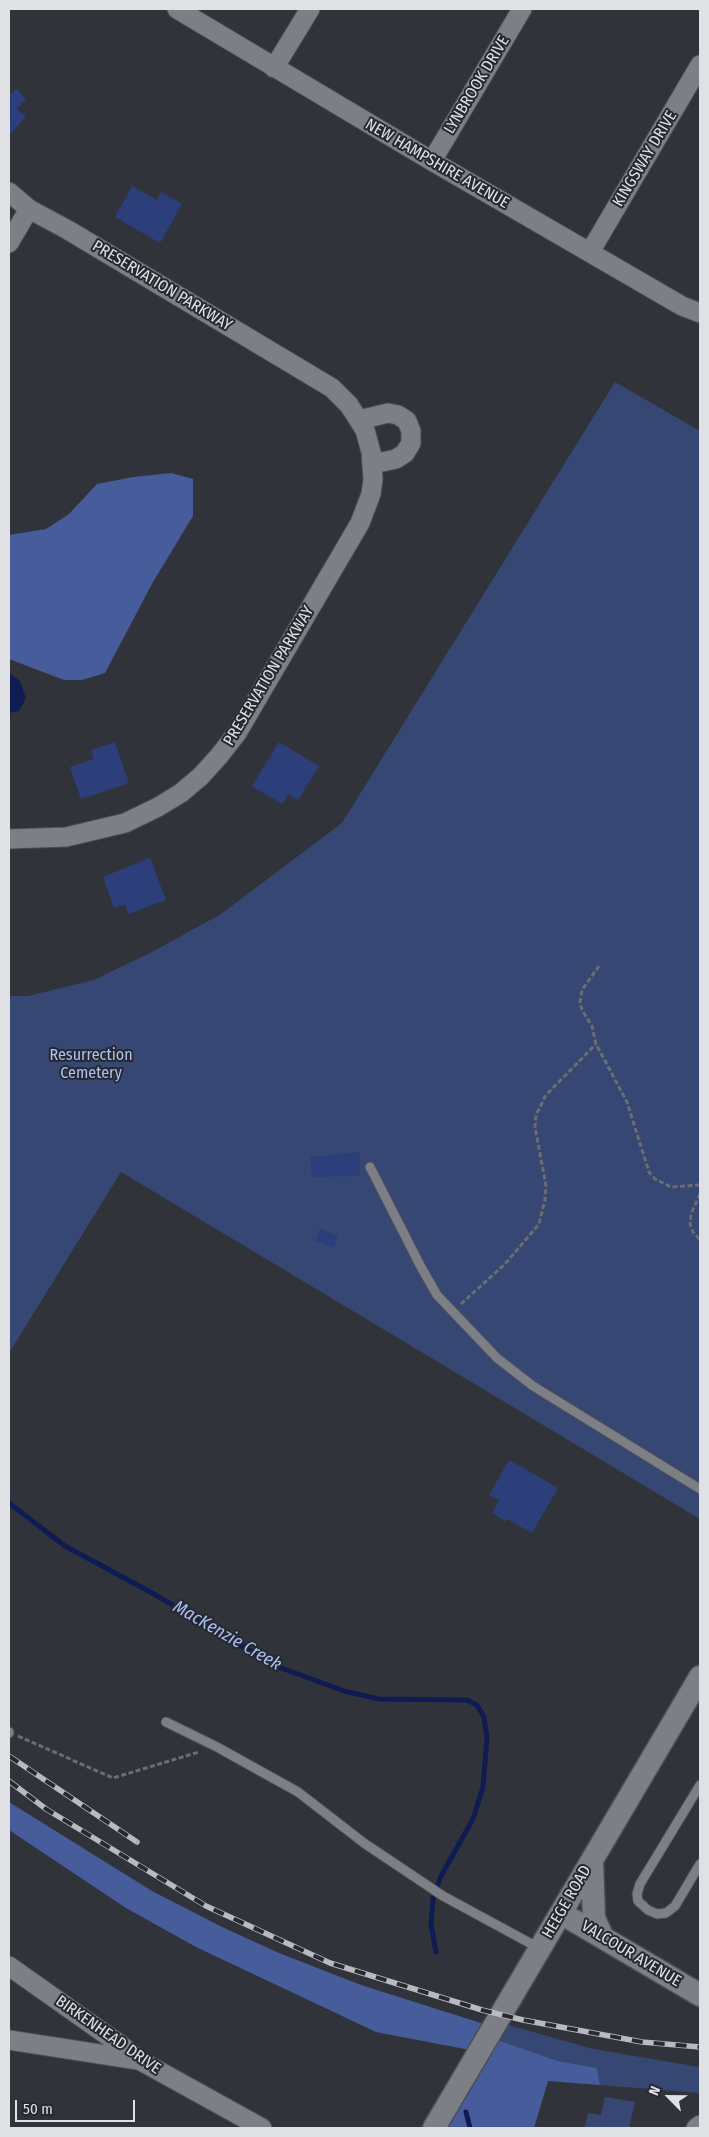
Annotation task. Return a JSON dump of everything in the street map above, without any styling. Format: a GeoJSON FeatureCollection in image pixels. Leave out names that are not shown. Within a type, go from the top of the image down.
{"type":"FeatureCollection","features":[{"type":"Feature","properties":{"kind":"street","name":"NEW HAMPSHIRE AVENUE"},"geometry":{"type":"LineString","coordinates":[[177,9],[432,161],[682,306],[700,313]]}},
{"type":"Feature","properties":{"kind":"street"},"geometry":{"type":"LineString","coordinates":[[274,68],[310,9]]}},
{"type":"Feature","properties":{"kind":"street","name":"LYNBROOK DRIVE"},"geometry":{"type":"LineString","coordinates":[[432,161],[522,9]]}},
{"type":"Feature","properties":{"kind":"street","name":"KINGSWAY DRIVE"},"geometry":{"type":"LineString","coordinates":[[590,252],[700,65]]}},
{"type":"Feature","properties":{"kind":"street","name":"PRESERVATION PARKWAY"},"geometry":{"type":"LineString","coordinates":[[9,192],[29,209],[77,235],[320,380],[342,397],[359,420],[368,441],[373,464],[371,494],[360,523],[237,733],[201,776],[180,793],[158,807],[125,823],[66,837],[9,839]]}},
{"type":"Feature","properties":{"kind":"street"},"geometry":{"type":"LineString","coordinates":[[9,243],[29,209]]}},
{"type":"Feature","properties":{"kind":"street"},"geometry":{"type":"LineString","coordinates":[[359,420],[388,413],[398,415],[407,421],[411,431],[411,442],[405,453],[396,459],[373,464]]}},
{"type":"Feature","properties":{"kind":"street","name":"HEEGE ROAD"},"geometry":{"type":"LineString","coordinates":[[434,2128],[700,1677]]}},
{"type":"Feature","properties":{"kind":"street"},"geometry":{"type":"LineString","coordinates":[[592,1860],[594,1918],[603,1938]]}},
{"type":"Feature","properties":{"kind":"street","name":"VALCOUR AVENUE"},"geometry":{"type":"LineString","coordinates":[[561,1913],[700,1995]]}},
{"type":"Feature","properties":{"kind":"street","name":"BIRKENHEAD DRIVE"},"geometry":{"type":"LineString","coordinates":[[9,1966],[118,2042],[139,2060],[262,2128]]}},
{"type":"Feature","properties":{"kind":"street"},"geometry":{"type":"LineString","coordinates":[[9,2040],[139,2060]]}},
{"type":"Feature","properties":{"kind":"street"},"geometry":{"type":"LineString","coordinates":[[696,2128],[700,2125]]}},
{"type":"Feature","properties":{"kind":"lane"},"geometry":{"type":"LineString","coordinates":[[370,1167],[421,1267],[437,1294],[497,1358],[533,1386],[700,1489]]}},
{"type":"Feature","properties":{"kind":"lane"},"geometry":{"type":"LineString","coordinates":[[166,1722],[217,1747],[298,1792],[364,1842],[443,1896],[540,1948]]}},
{"type":"Feature","properties":{"kind":"lane"},"geometry":{"type":"LineString","coordinates":[[700,1785],[640,1884],[637,1894],[638,1901],[657,1914],[666,1913],[675,1906],[700,1864]]}},
{"type":"Feature","properties":{"kind":"path"},"geometry":{"type":"LineString","coordinates":[[599,966],[582,990],[580,1003],[592,1026],[596,1044],[627,1102],[649,1172],[659,1181],[671,1187],[700,1185]]}},
{"type":"Feature","properties":{"kind":"path"},"geometry":{"type":"LineString","coordinates":[[452,1312],[505,1264],[539,1224],[545,1200],[546,1186],[536,1127],[536,1116],[546,1095],[596,1044]]}},
{"type":"Feature","properties":{"kind":"path"},"geometry":{"type":"LineString","coordinates":[[700,1194],[690,1214],[690,1224],[693,1232],[700,1240]]}},
{"type":"Feature","properties":{"kind":"path"},"geometry":{"type":"LineString","coordinates":[[9,1733],[113,1778],[217,1747]]}},
{"type":"Feature","properties":{"kind":"green space","name":"Resurrection Cemetery"},"geometry":{"type":"Polygon","coordinates":[[[615,382],[700,431],[700,1519],[121,1172],[9,1353],[9,996],[28,996],[94,980],[154,951],[221,914],[342,823],[615,382]]]}},
{"type":"Feature","properties":{"kind":"green space"},"geometry":{"type":"Polygon","coordinates":[[[505,2024],[593,2049],[700,2067],[700,2093],[600,2085],[597,2068],[558,2061],[495,2039],[505,2024]]]}},
{"type":"Feature","properties":{"kind":"green space"},"geometry":{"type":"Polygon","coordinates":[[[605,2097],[635,2102],[629,2128],[584,2128],[588,2113],[601,2115],[605,2097]]]}},
{"type":"Feature","properties":{"kind":"shaded area"},"geometry":{"type":"Polygon","coordinates":[[[171,473],[193,479],[193,516],[153,582],[105,673],[82,680],[64,680],[9,659],[9,535],[46,529],[69,514],[97,484],[133,477],[171,473]]]}},
{"type":"Feature","properties":{"kind":"shaded area"},"geometry":{"type":"Polygon","coordinates":[[[9,673],[20,681],[26,698],[19,711],[9,713],[9,673]]]}},
{"type":"Feature","properties":{"kind":"shaded area"},"geometry":{"type":"Polygon","coordinates":[[[9,1802],[152,1891],[222,1927],[279,1953],[361,1985],[484,2024],[470,2050],[376,2032],[196,1947],[126,1908],[9,1830],[9,1802]]]}},
{"type":"Feature","properties":{"kind":"shaded area"},"geometry":{"type":"Polygon","coordinates":[[[495,2039],[558,2061],[597,2068],[600,2085],[548,2081],[534,2128],[443,2128],[495,2039]]]}},
{"type":"Feature","properties":{"kind":"building"},"geometry":{"type":"Polygon","coordinates":[[[16,89],[26,99],[17,109],[26,117],[9,135],[9,96],[16,89]]]}},
{"type":"Feature","properties":{"kind":"building"},"geometry":{"type":"Polygon","coordinates":[[[132,186],[157,200],[161,192],[182,204],[160,243],[115,217],[132,186]]]}},
{"type":"Feature","properties":{"kind":"building"},"geometry":{"type":"Polygon","coordinates":[[[115,742],[129,783],[81,799],[70,767],[94,759],[91,750],[115,742]]]}},
{"type":"Feature","properties":{"kind":"building"},"geometry":{"type":"Polygon","coordinates":[[[279,742],[319,766],[298,800],[288,794],[282,804],[252,786],[279,742]]]}},
{"type":"Feature","properties":{"kind":"building"},"geometry":{"type":"Polygon","coordinates":[[[150,858],[166,900],[128,914],[125,904],[114,908],[103,877],[150,858]]]}},
{"type":"Feature","properties":{"kind":"building"},"geometry":{"type":"Polygon","coordinates":[[[360,1152],[360,1176],[312,1177],[310,1157],[360,1152]]]}},
{"type":"Feature","properties":{"kind":"building"},"geometry":{"type":"Polygon","coordinates":[[[320,1228],[338,1236],[334,1248],[315,1241],[320,1228]]]}},
{"type":"Feature","properties":{"kind":"building"},"geometry":{"type":"Polygon","coordinates":[[[509,1460],[558,1488],[532,1533],[492,1513],[499,1500],[489,1495],[509,1460]]]}},
{"type":"Feature","properties":{"kind":"waterway","name":"MacKenzie Creek"},"geometry":{"type":"LineString","coordinates":[[9,1503],[65,1546],[154,1594],[276,1666],[344,1691],[379,1699],[467,1700],[477,1705],[484,1717],[487,1739],[483,1787],[473,1819],[441,1876],[433,1898],[431,1924],[436,1952]]}},
{"type":"Feature","properties":{"kind":"waterway","name":"MacKenzie Creek"},"geometry":{"type":"LineString","coordinates":[[466,2112],[470,2128]]}},
{"type":"Feature","properties":{"kind":"railway"},"geometry":{"type":"LineString","coordinates":[[9,1756],[137,1842]]}},
{"type":"Feature","properties":{"kind":"railway"},"geometry":{"type":"LineString","coordinates":[[9,1781],[46,1809],[206,1906],[330,1963],[482,2010],[523,2020],[642,2042],[700,2047]]}}]}
